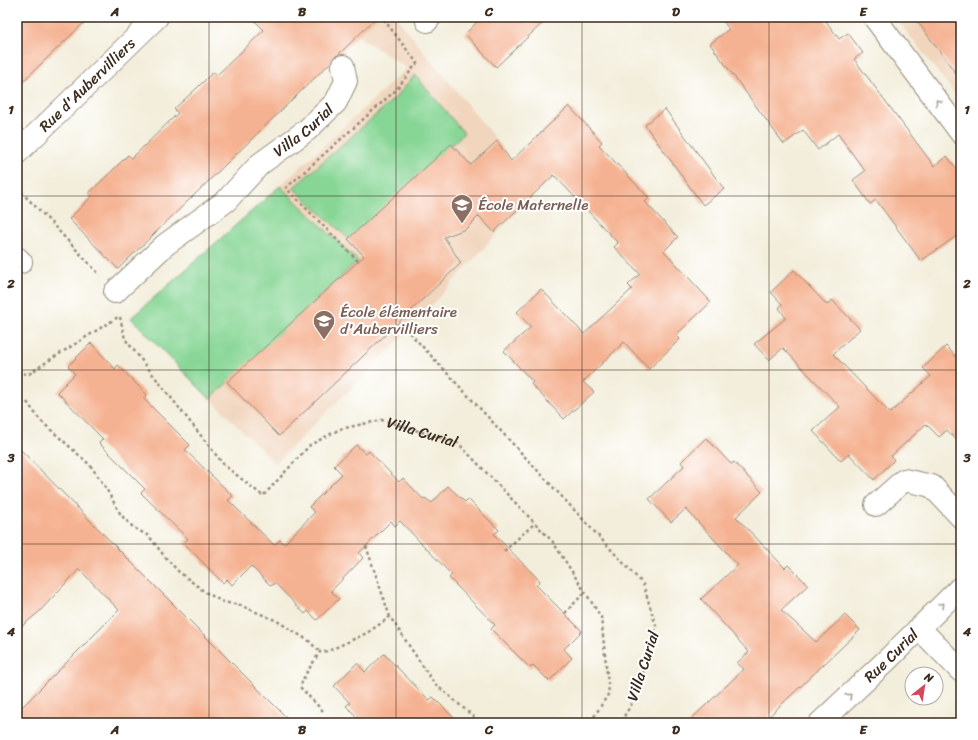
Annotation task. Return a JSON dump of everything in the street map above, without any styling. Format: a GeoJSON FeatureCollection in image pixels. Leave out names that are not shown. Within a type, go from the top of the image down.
{"type":"FeatureCollection","features":[{"type":"Feature","properties":{"kind":"street","name":"Rue d'Aubervilliers"},"geometry":{"type":"LineString","coordinates":[[17,153],[156,17]]}},
{"type":"Feature","properties":{"kind":"street"},"geometry":{"type":"LineString","coordinates":[[874,17],[961,133]]}},
{"type":"Feature","properties":{"kind":"street","name":"Villa Curial"},"geometry":{"type":"LineString","coordinates":[[115,292],[165,245],[226,201],[260,164],[306,130],[336,102],[346,81],[343,66]]}},
{"type":"Feature","properties":{"kind":"street"},"geometry":{"type":"LineString","coordinates":[[876,505],[904,480],[932,486],[961,517]]}},
{"type":"Feature","properties":{"kind":"street","name":"Rue Curial"},"geometry":{"type":"LineString","coordinates":[[820,723],[961,587]]}},
{"type":"Feature","properties":{"kind":"street"},"geometry":{"type":"LineString","coordinates":[[919,628],[961,671]]}},
{"type":"Feature","properties":{"kind":"path"},"geometry":{"type":"LineString","coordinates":[[358,262],[286,188],[396,90],[418,63],[382,17]]}},
{"type":"Feature","properties":{"kind":"path"},"geometry":{"type":"LineString","coordinates":[[17,188],[115,292]]}},
{"type":"Feature","properties":{"kind":"path","name":"Villa Curial"},"geometry":{"type":"LineString","coordinates":[[17,373],[29,374],[120,316],[125,339],[219,459],[224,465],[263,496],[310,445],[340,429],[382,420],[458,443],[553,542],[601,617],[609,694],[590,723]]}},
{"type":"Feature","properties":{"kind":"path","name":"Villa Curial"},"geometry":{"type":"LineString","coordinates":[[405,316],[408,331],[643,584],[656,626],[637,696],[620,723]]}},
{"type":"Feature","properties":{"kind":"path"},"geometry":{"type":"LineString","coordinates":[[27,402],[40,420],[90,465],[104,485],[121,516],[134,528],[149,536],[179,572],[205,592],[223,602],[240,605],[277,622],[309,641],[320,652]]}},
{"type":"Feature","properties":{"kind":"path"},"geometry":{"type":"LineString","coordinates":[[504,551],[535,523]]}},
{"type":"Feature","properties":{"kind":"path"},"geometry":{"type":"LineString","coordinates":[[366,546],[390,617],[434,683],[482,723]]}},
{"type":"Feature","properties":{"kind":"path"},"geometry":{"type":"LineString","coordinates":[[565,614],[585,592]]}},
{"type":"Feature","properties":{"kind":"path"},"geometry":{"type":"LineString","coordinates":[[323,710],[300,687],[305,675],[320,652],[328,651],[367,633],[390,617]]}},
{"type":"Feature","properties":{"kind":"shaded area"},"geometry":{"type":"Polygon","coordinates":[[[372,17],[396,17],[497,141],[534,193],[408,331],[275,464],[131,318],[280,186],[407,68],[358,36],[374,20],[372,17]]]}},
{"type":"Feature","properties":{"kind":"shaded area"},"geometry":{"type":"Polygon","coordinates":[[[895,17],[961,17],[961,102],[895,17]]]}},
{"type":"Feature","properties":{"kind":"green space"},"geometry":{"type":"Polygon","coordinates":[[[415,75],[464,133],[350,240],[293,188],[395,98],[415,75]]]}},
{"type":"Feature","properties":{"kind":"green space"},"geometry":{"type":"Polygon","coordinates":[[[280,186],[358,261],[210,399],[131,318],[280,186]]]}},
{"type":"Feature","properties":{"kind":"building"},"geometry":{"type":"Polygon","coordinates":[[[17,17],[90,17],[17,87],[17,17]]]}},
{"type":"Feature","properties":{"kind":"building"},"geometry":{"type":"Polygon","coordinates":[[[251,17],[377,17],[338,55],[334,57],[331,62],[118,269],[69,219],[92,196],[89,193],[128,155],[132,158],[178,113],[174,109],[213,72],[217,75],[264,30],[251,17]]]}},
{"type":"Feature","properties":{"kind":"building"},"geometry":{"type":"Polygon","coordinates":[[[482,17],[549,17],[496,67],[465,34],[482,17]]]}},
{"type":"Feature","properties":{"kind":"building"},"geometry":{"type":"Polygon","coordinates":[[[720,17],[823,17],[839,39],[848,33],[863,53],[854,59],[934,166],[947,156],[961,174],[961,233],[921,261],[876,200],[870,204],[853,180],[865,171],[838,134],[818,150],[803,130],[784,144],[710,44],[729,29],[720,17]]]}},
{"type":"Feature","properties":{"kind":"building"},"geometry":{"type":"Polygon","coordinates":[[[914,17],[961,17],[961,80],[914,17]]]}},
{"type":"Feature","properties":{"kind":"building"},"geometry":{"type":"Polygon","coordinates":[[[569,106],[602,142],[599,145],[649,198],[645,202],[678,237],[664,251],[711,302],[676,335],[680,339],[649,369],[624,342],[583,382],[594,392],[564,419],[531,384],[533,382],[504,351],[531,327],[517,312],[541,289],[584,334],[632,289],[628,285],[640,274],[614,247],[618,243],[554,175],[494,232],[479,216],[466,229],[444,237],[461,263],[279,436],[227,382],[364,256],[348,239],[451,144],[471,165],[497,141],[511,161],[569,106]]]}},
{"type":"Feature","properties":{"kind":"building"},"geometry":{"type":"Polygon","coordinates":[[[665,109],[724,189],[703,205],[645,125],[665,109]]]}},
{"type":"Feature","properties":{"kind":"building"},"geometry":{"type":"Polygon","coordinates":[[[794,270],[827,305],[832,300],[860,329],[833,354],[890,413],[931,376],[923,368],[946,346],[961,362],[961,445],[947,430],[939,437],[926,424],[891,456],[894,460],[874,480],[849,454],[841,461],[813,431],[840,407],[783,348],[769,360],[754,344],[786,318],[779,308],[782,304],[771,292],[794,270]]]}},
{"type":"Feature","properties":{"kind":"building"},"geometry":{"type":"Polygon","coordinates":[[[91,343],[115,369],[118,365],[147,395],[143,398],[190,445],[185,450],[233,496],[228,500],[274,545],[280,540],[284,544],[315,512],[309,507],[342,474],[334,466],[356,445],[366,454],[369,451],[399,482],[403,478],[423,499],[425,498],[432,503],[448,486],[465,502],[468,499],[499,530],[494,534],[540,581],[536,585],[582,631],[564,649],[572,658],[549,681],[533,665],[530,668],[491,629],[495,625],[449,578],[452,575],[400,521],[395,526],[391,521],[359,553],[363,558],[331,591],[339,599],[317,620],[308,611],[305,614],[275,583],[271,586],[251,566],[232,585],[227,579],[223,583],[184,543],[188,539],[141,493],[145,489],[99,443],[103,439],[57,392],[75,374],[68,366],[91,343]]]}},
{"type":"Feature","properties":{"kind":"building"},"geometry":{"type":"Polygon","coordinates":[[[706,438],[731,464],[734,462],[762,492],[736,517],[785,568],[788,565],[808,585],[781,610],[816,642],[845,615],[860,630],[762,723],[687,723],[744,669],[737,663],[749,652],[701,599],[738,565],[686,509],[671,522],[649,499],[684,466],[681,462],[706,438]]]}},
{"type":"Feature","properties":{"kind":"building"},"geometry":{"type":"Polygon","coordinates":[[[17,446],[292,723],[17,723],[17,712],[119,610],[79,569],[39,612],[17,630],[17,446]]]}},
{"type":"Feature","properties":{"kind":"building"},"geometry":{"type":"Polygon","coordinates":[[[384,654],[429,700],[433,697],[459,723],[363,723],[346,706],[350,703],[334,686],[357,663],[365,672],[384,654]]]}},
{"type":"Feature","properties":{"kind":"place","name":"École Maternelle"},"geometry":{"type":"Point","coordinates":[462,224]}},
{"type":"Feature","properties":{"kind":"place","name":"École élémentaire d'Aubervilliers"},"geometry":{"type":"Point","coordinates":[324,340]}}]}
